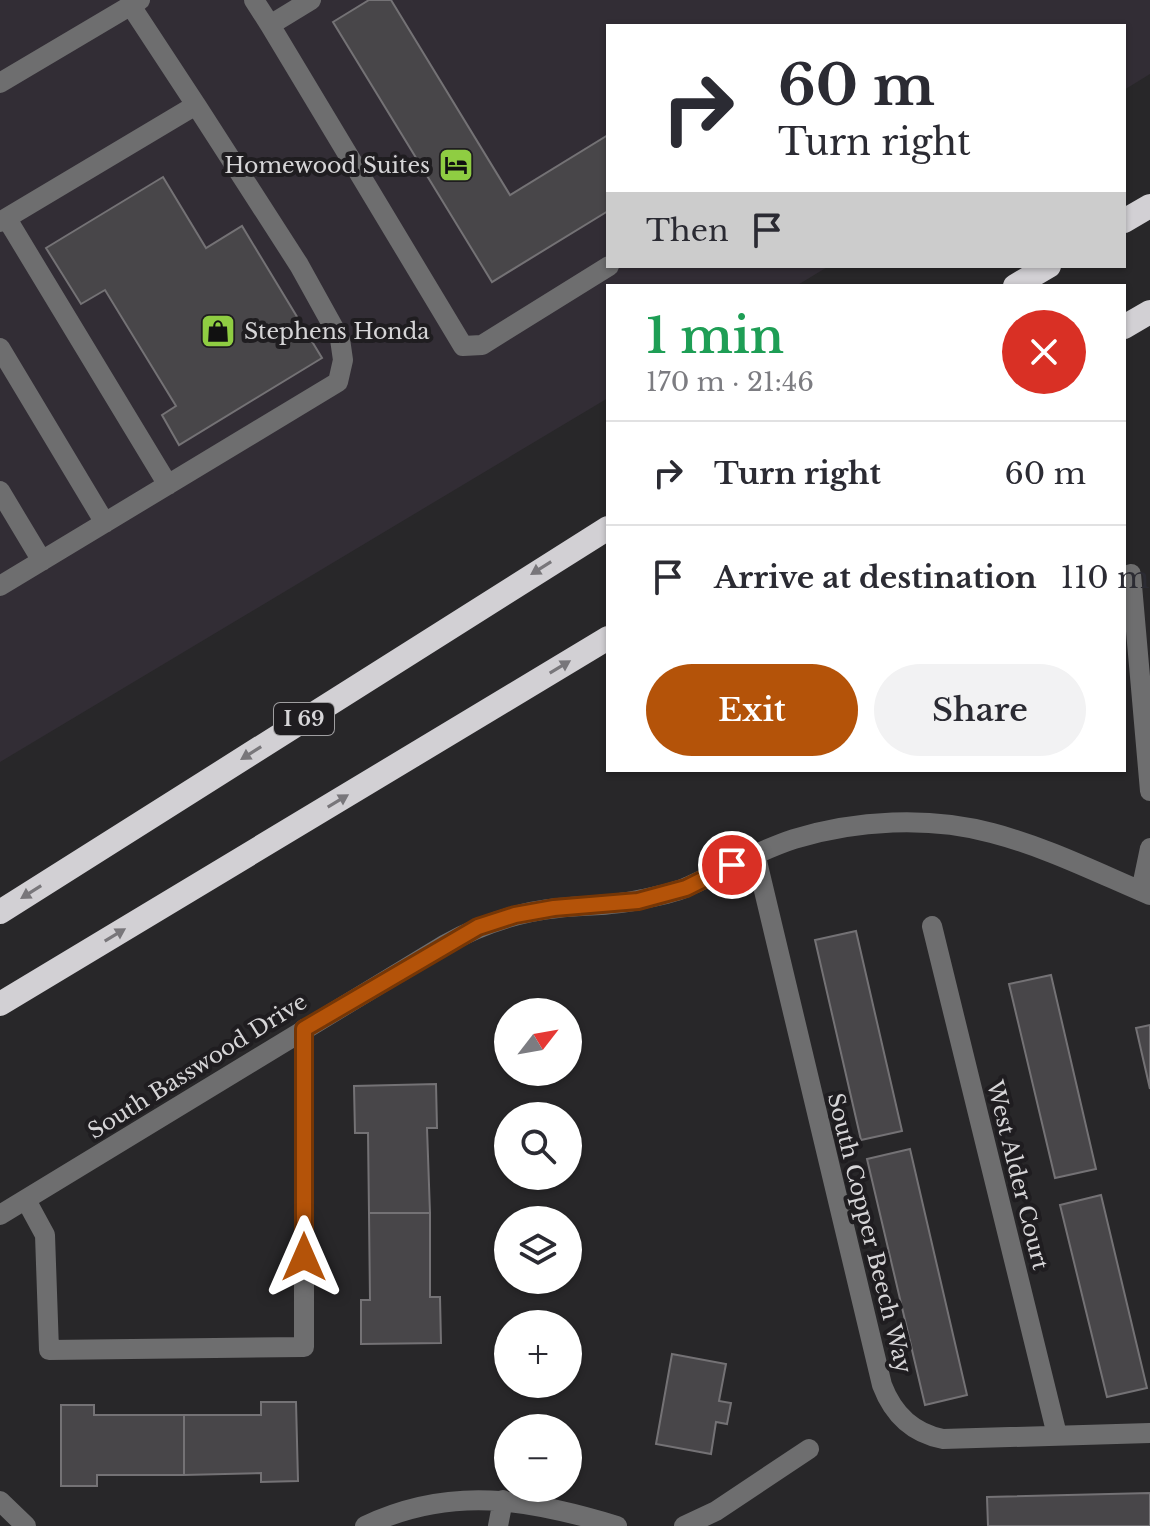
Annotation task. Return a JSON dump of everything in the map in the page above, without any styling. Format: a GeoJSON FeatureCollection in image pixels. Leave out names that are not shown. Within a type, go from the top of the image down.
{"type":"FeatureCollection","features":[{"type":"Feature","properties":{"kind":"highway"},"geometry":{"type":"LineString","coordinates":[[1126,220],[1150,206]]}},
{"type":"Feature","properties":{"kind":"highway"},"geometry":{"type":"LineString","coordinates":[[1018,284],[1046,268]]}},
{"type":"Feature","properties":{"kind":"highway"},"geometry":{"type":"LineString","coordinates":[[1126,326],[1150,312]]}},
{"type":"Feature","properties":{"kind":"highway","name":"I 69"},"geometry":{"type":"LineString","coordinates":[[0,912],[606,529]]}},
{"type":"Feature","properties":{"kind":"highway"},"geometry":{"type":"LineString","coordinates":[[0,1004],[606,639]]}},
{"type":"Feature","properties":{"kind":"street"},"geometry":{"type":"LineString","coordinates":[[254,0],[463,346],[482,345],[606,268]]}},
{"type":"Feature","properties":{"kind":"street"},"geometry":{"type":"LineString","coordinates":[[270,25],[311,0]]}},
{"type":"Feature","properties":{"kind":"street"},"geometry":{"type":"LineString","coordinates":[[0,586],[338,382],[343,360],[340,339],[299,265],[196,105],[135,3],[3,74]]}},
{"type":"Feature","properties":{"kind":"street"},"geometry":{"type":"LineString","coordinates":[[168,485],[3,220],[196,105]]}},
{"type":"Feature","properties":{"kind":"street"},"geometry":{"type":"LineString","coordinates":[[0,348],[105,523]]}},
{"type":"Feature","properties":{"kind":"street"},"geometry":{"type":"LineString","coordinates":[[0,491],[42,561]]}},
{"type":"Feature","properties":{"kind":"street"},"geometry":{"type":"LineString","coordinates":[[1131,574],[1150,791]]}},
{"type":"Feature","properties":{"kind":"street","name":"South Basswood Drive"},"geometry":{"type":"LineString","coordinates":[[0,1215],[304,1029],[478,927],[515,915],[554,908],[638,901],[686,888],[755,853],[796,839],[853,826],[887,823],[951,826],[1012,838],[1146,893]]}},
{"type":"Feature","properties":{"kind":"street"},"geometry":{"type":"LineString","coordinates":[[1146,893],[1150,848]]}},
{"type":"Feature","properties":{"kind":"street","name":"South Copper Beech Way"},"geometry":{"type":"LineString","coordinates":[[755,853],[889,1405],[914,1429],[943,1439],[1150,1433]]}},
{"type":"Feature","properties":{"kind":"street","name":"West Alder Court"},"geometry":{"type":"LineString","coordinates":[[932,926],[1057,1435]]}},
{"type":"Feature","properties":{"kind":"street"},"geometry":{"type":"LineString","coordinates":[[26,1200],[45,1235],[49,1350],[304,1347],[304,1029]]}},
{"type":"Feature","properties":{"kind":"street"},"geometry":{"type":"LineString","coordinates":[[684,1526],[716,1511],[809,1449]]}},
{"type":"Feature","properties":{"kind":"street"},"geometry":{"type":"LineString","coordinates":[[365,1526],[410,1508],[438,1502],[494,1500]]}},
{"type":"Feature","properties":{"kind":"street"},"geometry":{"type":"LineString","coordinates":[[0,1501],[26,1526]]}},
{"type":"Feature","properties":{"kind":"street"},"geometry":{"type":"LineString","coordinates":[[498,1526],[503,1502]]}},
{"type":"Feature","properties":{"kind":"street"},"geometry":{"type":"LineString","coordinates":[[515,1502],[567,1511],[617,1526]]}},
{"type":"Feature","properties":{"kind":"shaded area"},"geometry":{"type":"Polygon","coordinates":[[[0,0],[1150,0],[1150,74],[1126,89],[1126,24],[606,24],[606,268],[826,268],[799,284],[606,284],[606,399],[0,762],[0,0]]]}},
{"type":"Feature","properties":{"kind":"building","name":"Homewood Suites"},"geometry":{"type":"Polygon","coordinates":[[[369,0],[391,0],[510,195],[606,136],[606,212],[492,282],[333,22],[369,0]]]}},
{"type":"Feature","properties":{"kind":"building","name":"Stephens Honda"},"geometry":{"type":"Polygon","coordinates":[[[163,177],[206,248],[242,226],[322,358],[179,445],[162,415],[176,406],[105,290],[81,304],[46,248],[163,177]]]}},
{"type":"Feature","properties":{"kind":"building"},"geometry":{"type":"Polygon","coordinates":[[[856,931],[902,1131],[861,1140],[815,940],[856,931]]]}},
{"type":"Feature","properties":{"kind":"building"},"geometry":{"type":"Polygon","coordinates":[[[1051,975],[1096,1169],[1055,1178],[1009,984],[1051,975]]]}},
{"type":"Feature","properties":{"kind":"building"},"geometry":{"type":"Polygon","coordinates":[[[1150,1025],[1150,1089],[1136,1028],[1150,1025]]]}},
{"type":"Feature","properties":{"kind":"building"},"geometry":{"type":"Polygon","coordinates":[[[436,1084],[437,1128],[427,1128],[430,1213],[369,1213],[368,1133],[355,1133],[354,1086],[436,1084]]]}},
{"type":"Feature","properties":{"kind":"building"},"geometry":{"type":"Polygon","coordinates":[[[910,1149],[967,1395],[925,1405],[867,1159],[910,1149]]]}},
{"type":"Feature","properties":{"kind":"building"},"geometry":{"type":"Polygon","coordinates":[[[1101,1195],[1147,1388],[1107,1397],[1060,1205],[1101,1195]]]}},
{"type":"Feature","properties":{"kind":"building"},"geometry":{"type":"Polygon","coordinates":[[[369,1213],[430,1213],[430,1297],[440,1297],[441,1343],[361,1344],[361,1300],[370,1300],[369,1213]]]}},
{"type":"Feature","properties":{"kind":"building"},"geometry":{"type":"Polygon","coordinates":[[[672,1354],[726,1364],[719,1401],[731,1403],[727,1424],[716,1422],[711,1454],[656,1444],[672,1354]]]}},
{"type":"Feature","properties":{"kind":"building"},"geometry":{"type":"Polygon","coordinates":[[[261,1402],[296,1402],[298,1481],[261,1482],[261,1473],[184,1475],[184,1415],[261,1415],[261,1402]]]}},
{"type":"Feature","properties":{"kind":"building"},"geometry":{"type":"Polygon","coordinates":[[[61,1405],[94,1405],[94,1415],[184,1415],[184,1475],[97,1475],[97,1486],[61,1486],[61,1405]]]}},
{"type":"Feature","properties":{"kind":"building"},"geometry":{"type":"Polygon","coordinates":[[[1150,1493],[1150,1526],[988,1526],[987,1497],[1150,1493]]]}},
{"type":"Feature","properties":{"kind":"place","name":"Homewood Suites"},"geometry":{"type":"Point","coordinates":[456,165]}},
{"type":"Feature","properties":{"kind":"place","name":"Stephens Honda"},"geometry":{"type":"Point","coordinates":[218,331]}},
{"type":"Feature","properties":{"kind":"route"},"geometry":{"type":"LineString","coordinates":[[304,1257],[304,1029],[478,927],[515,915],[554,908],[638,901],[686,888],[732,865]]}}]}
